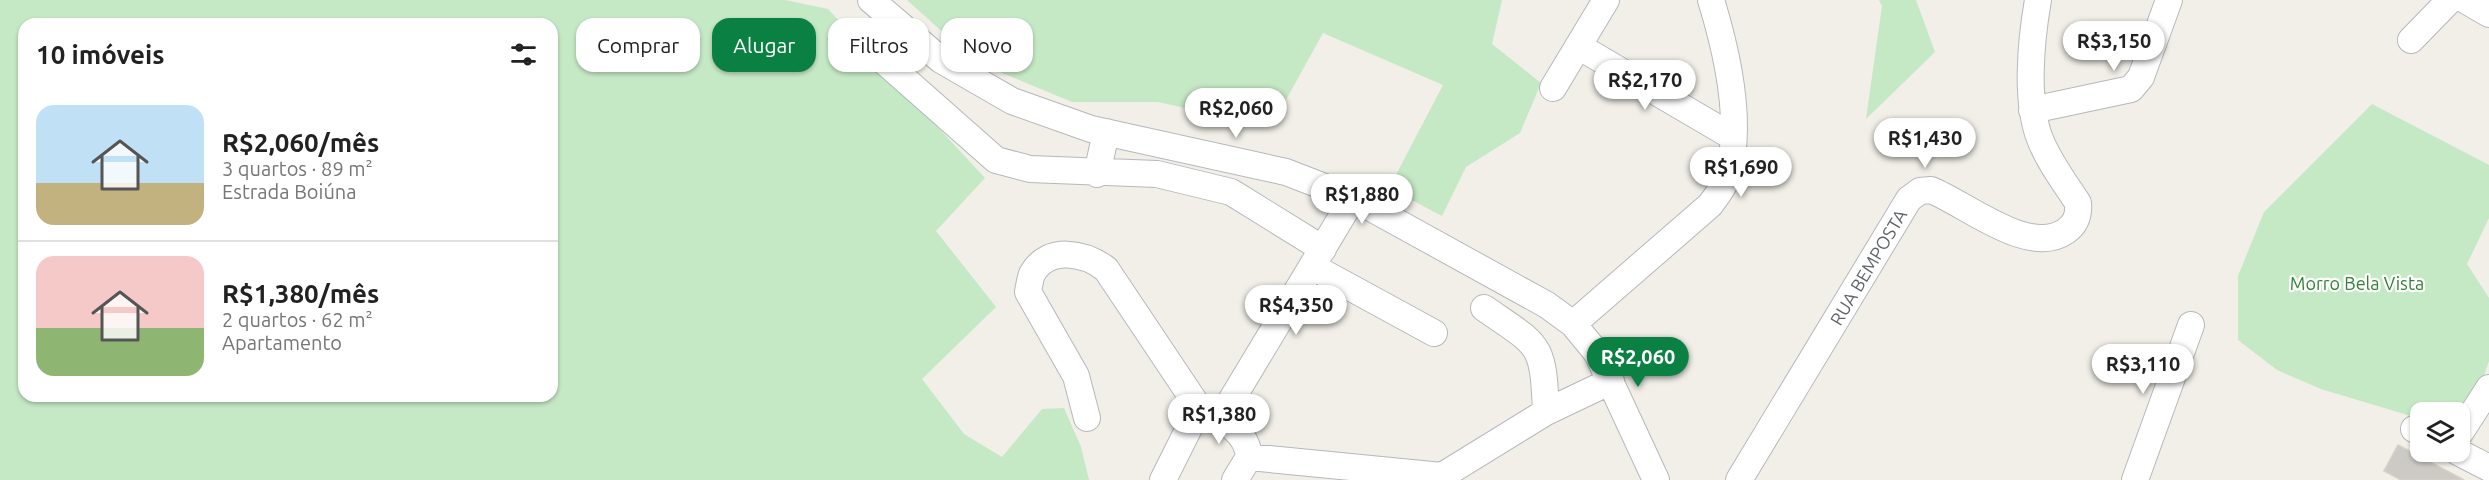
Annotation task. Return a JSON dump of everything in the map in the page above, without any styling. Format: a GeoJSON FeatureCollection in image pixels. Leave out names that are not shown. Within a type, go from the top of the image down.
{"type":"FeatureCollection","features":[{"type":"Feature","properties":{"kind":"street"},"geometry":{"type":"LineString","coordinates":[[871,0],[941,60],[1012,101],[1106,132],[1286,172],[1353,198],[1546,305],[1573,324],[1597,353],[1656,480]]}},
{"type":"Feature","properties":{"kind":"street"},"geometry":{"type":"LineString","coordinates":[[1553,88],[1606,0]]}},
{"type":"Feature","properties":{"kind":"street"},"geometry":{"type":"LineString","coordinates":[[1573,324],[1710,205],[1726,180],[1732,155],[1733,117],[1725,48],[1711,0]]}},
{"type":"Feature","properties":{"kind":"street","name":"RUA BEMPOSTA"},"geometry":{"type":"LineString","coordinates":[[1739,480],[1909,199],[1920,191],[1931,190],[2000,227],[2039,240],[2056,238],[2071,227],[2079,214],[2078,203],[2040,140],[2032,110],[2033,29],[2038,0]]}},
{"type":"Feature","properties":{"kind":"street"},"geometry":{"type":"LineString","coordinates":[[2032,110],[2131,89],[2141,77],[2169,0]]}},
{"type":"Feature","properties":{"kind":"street"},"geometry":{"type":"LineString","coordinates":[[2411,40],[2450,0]]}},
{"type":"Feature","properties":{"kind":"street"},"geometry":{"type":"LineString","coordinates":[[2465,0],[2489,14]]}},
{"type":"Feature","properties":{"kind":"street"},"geometry":{"type":"LineString","coordinates":[[1578,46],[1733,137]]}},
{"type":"Feature","properties":{"kind":"street"},"geometry":{"type":"LineString","coordinates":[[896,72],[996,160],[1030,169],[1097,174],[1157,174],[1231,192],[1318,258],[1434,333]]}},
{"type":"Feature","properties":{"kind":"street"},"geometry":{"type":"LineString","coordinates":[[1097,174],[1106,132]]}},
{"type":"Feature","properties":{"kind":"street"},"geometry":{"type":"LineString","coordinates":[[1163,480],[1318,258],[1353,198]]}},
{"type":"Feature","properties":{"kind":"street"},"geometry":{"type":"LineString","coordinates":[[1087,418],[1076,376],[1028,292],[1033,274],[1046,260],[1069,253],[1092,258],[1106,269],[1210,413],[1247,442],[1250,456],[1235,480]]}},
{"type":"Feature","properties":{"kind":"street"},"geometry":{"type":"LineString","coordinates":[[1484,308],[1531,341],[1539,351],[1544,368],[1546,412]]}},
{"type":"Feature","properties":{"kind":"street"},"geometry":{"type":"LineString","coordinates":[[2135,480],[2192,324]]}},
{"type":"Feature","properties":{"kind":"street"},"geometry":{"type":"LineString","coordinates":[[1250,456],[1444,478],[1546,412],[1611,381]]}},
{"type":"Feature","properties":{"kind":"street"},"geometry":{"type":"LineString","coordinates":[[2470,417],[2489,388]]}},
{"type":"Feature","properties":{"kind":"street"},"geometry":{"type":"LineString","coordinates":[[2470,458],[2489,468]]}},
{"type":"Feature","properties":{"kind":"green space"},"geometry":{"type":"Polygon","coordinates":[[[0,0],[785,0],[828,9],[836,18],[828,18],[828,72],[887,72],[985,178],[936,231],[996,307],[922,379],[964,434],[1002,457],[1042,409],[1064,408],[1081,447],[1089,480],[0,480],[0,0]]]}},
{"type":"Feature","properties":{"kind":"green space"},"geometry":{"type":"Polygon","coordinates":[[[907,0],[1502,0],[1492,44],[1541,83],[1520,133],[1466,167],[1442,216],[1389,188],[1443,85],[1323,33],[1271,127],[1158,102],[1072,102],[1000,72],[1033,72],[1033,18],[941,18],[941,31],[907,0]]]}},
{"type":"Feature","properties":{"kind":"green space"},"geometry":{"type":"Polygon","coordinates":[[[1879,0],[1916,0],[1935,52],[1866,119],[1882,6],[1879,0]]]}},
{"type":"Feature","properties":{"kind":"green space","name":"Morro Bela Vista"},"geometry":{"type":"Polygon","coordinates":[[[2372,104],[2489,165],[2489,218],[2467,264],[2489,298],[2489,361],[2483,378],[2467,402],[2410,402],[2410,416],[2321,389],[2277,370],[2238,340],[2238,276],[2264,212],[2372,104]]]}},
{"type":"Feature","properties":{"kind":"building"},"geometry":{"type":"Polygon","coordinates":[[[2398,445],[2410,451],[2410,462],[2430,462],[2464,480],[2401,480],[2384,471],[2398,445]]]}}]}
